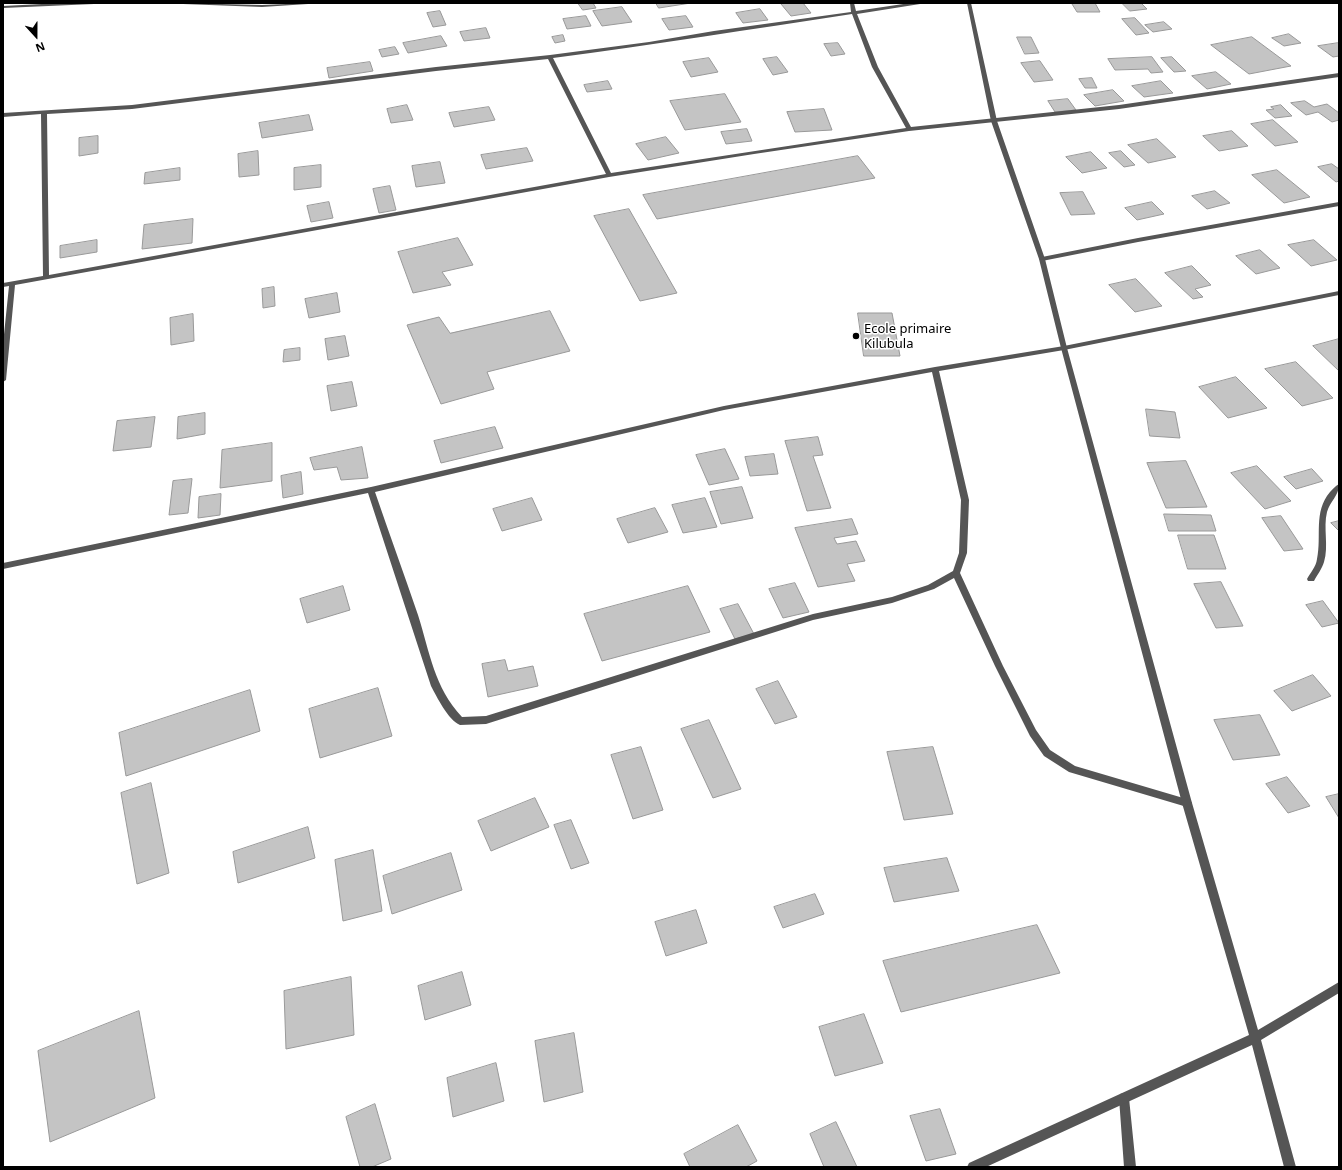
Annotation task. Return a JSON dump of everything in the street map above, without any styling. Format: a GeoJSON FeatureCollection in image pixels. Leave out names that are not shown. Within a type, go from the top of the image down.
{"type":"FeatureCollection","features":[{"type":"Feature","properties":{"kind":"street"},"geometry":{"type":"LineString","coordinates":[[3,7],[94,3]]}},
{"type":"Feature","properties":{"kind":"street"},"geometry":{"type":"LineString","coordinates":[[183,3],[262,6],[308,3]]}},
{"type":"Feature","properties":{"kind":"street"},"geometry":{"type":"LineString","coordinates":[[852,3],[854,13],[875,67],[909,129]]}},
{"type":"Feature","properties":{"kind":"street"},"geometry":{"type":"LineString","coordinates":[[3,115],[132,107],[436,69],[550,57],[920,3]]}},
{"type":"Feature","properties":{"kind":"street"},"geometry":{"type":"LineString","coordinates":[[969,3],[994,121],[1042,259],[1064,348],[1186,803],[1255,1038],[1290,1167]]}},
{"type":"Feature","properties":{"kind":"street"},"geometry":{"type":"LineString","coordinates":[[550,57],[608,175]]}},
{"type":"Feature","properties":{"kind":"street"},"geometry":{"type":"LineString","coordinates":[[3,285],[608,175],[909,129],[1119,107],[1339,75]]}},
{"type":"Feature","properties":{"kind":"street"},"geometry":{"type":"LineString","coordinates":[[44,113],[46,276]]}},
{"type":"Feature","properties":{"kind":"street"},"geometry":{"type":"LineString","coordinates":[[1042,259],[1138,240],[1339,204]]}},
{"type":"Feature","properties":{"kind":"street"},"geometry":{"type":"LineString","coordinates":[[3,380],[12,284]]}},
{"type":"Feature","properties":{"kind":"street"},"geometry":{"type":"LineString","coordinates":[[3,566],[371,490],[724,408],[935,369],[1064,348],[1339,293]]}},
{"type":"Feature","properties":{"kind":"street"},"geometry":{"type":"LineString","coordinates":[[935,369],[965,500],[962,553],[956,573],[999,666],[1033,733],[1046,753],[1072,769],[1186,803]]}},
{"type":"Feature","properties":{"kind":"street"},"geometry":{"type":"LineString","coordinates":[[1311,579],[1321,560],[1322,514],[1329,497],[1339,487]]}},
{"type":"Feature","properties":{"kind":"street"},"geometry":{"type":"LineString","coordinates":[[371,490],[415,619],[437,691],[449,711],[460,721],[486,720],[813,617],[892,600],[931,587],[956,573]]}},
{"type":"Feature","properties":{"kind":"street"},"geometry":{"type":"LineString","coordinates":[[973,1167],[1255,1038],[1339,987]]}},
{"type":"Feature","properties":{"kind":"street"},"geometry":{"type":"LineString","coordinates":[[1124,1098],[1130,1167]]}},
{"type":"Feature","properties":{"kind":"building"},"geometry":{"type":"Polygon","coordinates":[[[578,3],[593,3],[596,8],[583,10],[578,3]]]}},
{"type":"Feature","properties":{"kind":"building"},"geometry":{"type":"Polygon","coordinates":[[[656,3],[691,3],[659,8],[656,3]]]}},
{"type":"Feature","properties":{"kind":"building"},"geometry":{"type":"Polygon","coordinates":[[[803,3],[811,13],[791,16],[781,4],[803,3]]]}},
{"type":"Feature","properties":{"kind":"building"},"geometry":{"type":"Polygon","coordinates":[[[1095,3],[1100,12],[1077,12],[1072,4],[1095,3]]]}},
{"type":"Feature","properties":{"kind":"building"},"geometry":{"type":"Polygon","coordinates":[[[1122,3],[1141,3],[1147,9],[1130,11],[1122,3]]]}},
{"type":"Feature","properties":{"kind":"building"},"geometry":{"type":"Polygon","coordinates":[[[622,7],[632,22],[602,26],[593,11],[622,7]]]}},
{"type":"Feature","properties":{"kind":"building"},"geometry":{"type":"Polygon","coordinates":[[[760,9],[768,20],[743,23],[736,13],[760,9]]]}},
{"type":"Feature","properties":{"kind":"building"},"geometry":{"type":"Polygon","coordinates":[[[440,11],[446,25],[433,27],[427,13],[440,11]]]}},
{"type":"Feature","properties":{"kind":"building"},"geometry":{"type":"Polygon","coordinates":[[[586,16],[591,26],[567,29],[563,19],[586,16]]]}},
{"type":"Feature","properties":{"kind":"building"},"geometry":{"type":"Polygon","coordinates":[[[686,16],[693,27],[669,30],[662,19],[686,16]]]}},
{"type":"Feature","properties":{"kind":"building"},"geometry":{"type":"Polygon","coordinates":[[[1135,18],[1149,33],[1136,35],[1122,19],[1135,18]]]}},
{"type":"Feature","properties":{"kind":"building"},"geometry":{"type":"Polygon","coordinates":[[[1164,22],[1172,29],[1153,32],[1145,25],[1164,22]]]}},
{"type":"Feature","properties":{"kind":"building"},"geometry":{"type":"Polygon","coordinates":[[[486,28],[490,38],[464,41],[460,32],[486,28]]]}},
{"type":"Feature","properties":{"kind":"building"},"geometry":{"type":"Polygon","coordinates":[[[1289,34],[1301,43],[1284,46],[1272,38],[1289,34]]]}},
{"type":"Feature","properties":{"kind":"building"},"geometry":{"type":"Polygon","coordinates":[[[563,35],[565,41],[555,43],[552,37],[563,35]]]}},
{"type":"Feature","properties":{"kind":"building"},"geometry":{"type":"Polygon","coordinates":[[[441,36],[447,46],[408,53],[403,43],[441,36]]]}},
{"type":"Feature","properties":{"kind":"building"},"geometry":{"type":"Polygon","coordinates":[[[1017,37],[1031,37],[1039,53],[1025,54],[1017,37]]]}},
{"type":"Feature","properties":{"kind":"building"},"geometry":{"type":"Polygon","coordinates":[[[1252,37],[1291,66],[1249,74],[1211,45],[1252,37]]]}},
{"type":"Feature","properties":{"kind":"building"},"geometry":{"type":"Polygon","coordinates":[[[838,43],[845,54],[831,56],[824,44],[838,43]]]}},
{"type":"Feature","properties":{"kind":"building"},"geometry":{"type":"Polygon","coordinates":[[[1338,43],[1339,56],[1333,57],[1318,46],[1338,43]]]}},
{"type":"Feature","properties":{"kind":"building"},"geometry":{"type":"Polygon","coordinates":[[[395,47],[399,54],[382,57],[379,50],[395,47]]]}},
{"type":"Feature","properties":{"kind":"building"},"geometry":{"type":"Polygon","coordinates":[[[777,57],[788,72],[773,75],[763,59],[777,57]]]}},
{"type":"Feature","properties":{"kind":"building"},"geometry":{"type":"Polygon","coordinates":[[[1152,57],[1163,72],[1151,73],[1148,69],[1115,70],[1108,59],[1152,57]]]}},
{"type":"Feature","properties":{"kind":"building"},"geometry":{"type":"Polygon","coordinates":[[[1172,57],[1186,71],[1174,72],[1161,58],[1172,57]]]}},
{"type":"Feature","properties":{"kind":"building"},"geometry":{"type":"Polygon","coordinates":[[[709,58],[718,72],[691,77],[683,62],[709,58]]]}},
{"type":"Feature","properties":{"kind":"building"},"geometry":{"type":"Polygon","coordinates":[[[1040,61],[1053,80],[1034,82],[1021,63],[1040,61]]]}},
{"type":"Feature","properties":{"kind":"building"},"geometry":{"type":"Polygon","coordinates":[[[370,62],[373,71],[329,78],[327,68],[370,62]]]}},
{"type":"Feature","properties":{"kind":"building"},"geometry":{"type":"Polygon","coordinates":[[[1216,72],[1231,84],[1207,89],[1192,76],[1216,72]]]}},
{"type":"Feature","properties":{"kind":"building"},"geometry":{"type":"Polygon","coordinates":[[[1092,78],[1097,88],[1085,88],[1079,79],[1092,78]]]}},
{"type":"Feature","properties":{"kind":"building"},"geometry":{"type":"Polygon","coordinates":[[[608,81],[612,89],[587,92],[584,85],[608,81]]]}},
{"type":"Feature","properties":{"kind":"building"},"geometry":{"type":"Polygon","coordinates":[[[1161,81],[1173,93],[1144,97],[1132,86],[1161,81]]]}},
{"type":"Feature","properties":{"kind":"building"},"geometry":{"type":"Polygon","coordinates":[[[1113,90],[1124,101],[1095,106],[1084,95],[1113,90]]]}},
{"type":"Feature","properties":{"kind":"building"},"geometry":{"type":"Polygon","coordinates":[[[725,94],[741,122],[685,130],[670,101],[725,94]]]}},
{"type":"Feature","properties":{"kind":"building"},"geometry":{"type":"Polygon","coordinates":[[[1068,99],[1076,110],[1055,112],[1048,101],[1068,99]]]}},
{"type":"Feature","properties":{"kind":"building"},"geometry":{"type":"Polygon","coordinates":[[[1305,101],[1314,107],[1327,104],[1339,113],[1339,120],[1332,122],[1318,112],[1306,115],[1291,103],[1305,101]]]}},
{"type":"Feature","properties":{"kind":"building"},"geometry":{"type":"Polygon","coordinates":[[[407,105],[413,120],[391,123],[387,109],[407,105]]]}},
{"type":"Feature","properties":{"kind":"building"},"geometry":{"type":"Polygon","coordinates":[[[1281,105],[1292,116],[1275,118],[1266,110],[1274,109],[1271,107],[1281,105]]]}},
{"type":"Feature","properties":{"kind":"building"},"geometry":{"type":"Polygon","coordinates":[[[489,107],[495,120],[454,127],[449,113],[489,107]]]}},
{"type":"Feature","properties":{"kind":"building"},"geometry":{"type":"Polygon","coordinates":[[[824,109],[832,130],[795,132],[787,112],[824,109]]]}},
{"type":"Feature","properties":{"kind":"building"},"geometry":{"type":"Polygon","coordinates":[[[309,115],[313,130],[262,138],[259,123],[309,115]]]}},
{"type":"Feature","properties":{"kind":"building"},"geometry":{"type":"Polygon","coordinates":[[[1273,120],[1298,142],[1275,146],[1251,124],[1273,120]]]}},
{"type":"Feature","properties":{"kind":"building"},"geometry":{"type":"Polygon","coordinates":[[[747,129],[752,141],[726,144],[721,132],[747,129]]]}},
{"type":"Feature","properties":{"kind":"building"},"geometry":{"type":"Polygon","coordinates":[[[1232,131],[1248,146],[1219,151],[1203,136],[1232,131]]]}},
{"type":"Feature","properties":{"kind":"building"},"geometry":{"type":"Polygon","coordinates":[[[98,136],[98,153],[79,156],[79,138],[98,136]]]}},
{"type":"Feature","properties":{"kind":"building"},"geometry":{"type":"Polygon","coordinates":[[[666,137],[679,153],[648,160],[636,144],[666,137]]]}},
{"type":"Feature","properties":{"kind":"building"},"geometry":{"type":"Polygon","coordinates":[[[1157,139],[1176,157],[1148,163],[1128,145],[1157,139]]]}},
{"type":"Feature","properties":{"kind":"building"},"geometry":{"type":"Polygon","coordinates":[[[527,148],[533,161],[486,169],[481,155],[527,148]]]}},
{"type":"Feature","properties":{"kind":"building"},"geometry":{"type":"Polygon","coordinates":[[[258,151],[259,175],[239,177],[238,154],[258,151]]]}},
{"type":"Feature","properties":{"kind":"building"},"geometry":{"type":"Polygon","coordinates":[[[1121,151],[1135,165],[1124,167],[1109,153],[1121,151]]]}},
{"type":"Feature","properties":{"kind":"building"},"geometry":{"type":"Polygon","coordinates":[[[1091,152],[1107,168],[1082,173],[1066,157],[1091,152]]]}},
{"type":"Feature","properties":{"kind":"building"},"geometry":{"type":"Polygon","coordinates":[[[858,156],[875,178],[657,219],[643,195],[858,156]]]}},
{"type":"Feature","properties":{"kind":"building"},"geometry":{"type":"Polygon","coordinates":[[[440,162],[445,183],[416,187],[412,166],[440,162]]]}},
{"type":"Feature","properties":{"kind":"building"},"geometry":{"type":"Polygon","coordinates":[[[1332,164],[1339,169],[1339,181],[1336,182],[1318,167],[1332,164]]]}},
{"type":"Feature","properties":{"kind":"building"},"geometry":{"type":"Polygon","coordinates":[[[321,165],[321,187],[294,190],[294,168],[321,165]]]}},
{"type":"Feature","properties":{"kind":"building"},"geometry":{"type":"Polygon","coordinates":[[[180,168],[180,180],[144,184],[145,173],[180,168]]]}},
{"type":"Feature","properties":{"kind":"building"},"geometry":{"type":"Polygon","coordinates":[[[1277,170],[1310,197],[1284,203],[1252,175],[1277,170]]]}},
{"type":"Feature","properties":{"kind":"building"},"geometry":{"type":"Polygon","coordinates":[[[390,186],[396,210],[379,213],[373,189],[390,186]]]}},
{"type":"Feature","properties":{"kind":"building"},"geometry":{"type":"Polygon","coordinates":[[[1215,191],[1230,203],[1207,209],[1192,196],[1215,191]]]}},
{"type":"Feature","properties":{"kind":"building"},"geometry":{"type":"Polygon","coordinates":[[[1083,192],[1095,214],[1071,215],[1060,193],[1083,192]]]}},
{"type":"Feature","properties":{"kind":"building"},"geometry":{"type":"Polygon","coordinates":[[[329,202],[333,218],[311,222],[307,206],[329,202]]]}},
{"type":"Feature","properties":{"kind":"building"},"geometry":{"type":"Polygon","coordinates":[[[1152,202],[1164,214],[1137,220],[1125,208],[1152,202]]]}},
{"type":"Feature","properties":{"kind":"building"},"geometry":{"type":"Polygon","coordinates":[[[629,209],[677,293],[640,301],[594,216],[629,209]]]}},
{"type":"Feature","properties":{"kind":"building"},"geometry":{"type":"Polygon","coordinates":[[[193,219],[192,243],[142,249],[144,225],[193,219]]]}},
{"type":"Feature","properties":{"kind":"building"},"geometry":{"type":"Polygon","coordinates":[[[458,238],[473,265],[442,272],[451,285],[413,293],[398,252],[458,238]]]}},
{"type":"Feature","properties":{"kind":"building"},"geometry":{"type":"Polygon","coordinates":[[[97,240],[97,252],[60,258],[60,246],[97,240]]]}},
{"type":"Feature","properties":{"kind":"building"},"geometry":{"type":"Polygon","coordinates":[[[1314,240],[1337,260],[1311,266],[1288,245],[1314,240]]]}},
{"type":"Feature","properties":{"kind":"building"},"geometry":{"type":"Polygon","coordinates":[[[1260,250],[1280,268],[1256,274],[1236,256],[1260,250]]]}},
{"type":"Feature","properties":{"kind":"building"},"geometry":{"type":"Polygon","coordinates":[[[1192,266],[1211,285],[1195,289],[1203,297],[1193,299],[1165,273],[1192,266]]]}},
{"type":"Feature","properties":{"kind":"building"},"geometry":{"type":"Polygon","coordinates":[[[1136,279],[1162,306],[1135,312],[1109,285],[1136,279]]]}},
{"type":"Feature","properties":{"kind":"building"},"geometry":{"type":"Polygon","coordinates":[[[274,287],[275,306],[263,308],[262,289],[274,287]]]}},
{"type":"Feature","properties":{"kind":"building"},"geometry":{"type":"Polygon","coordinates":[[[337,293],[340,312],[309,318],[305,299],[337,293]]]}},
{"type":"Feature","properties":{"kind":"building"},"geometry":{"type":"Polygon","coordinates":[[[550,311],[570,351],[487,372],[494,389],[441,404],[407,325],[439,317],[450,333],[550,311]]]}},
{"type":"Feature","properties":{"kind":"building"},"geometry":{"type":"Polygon","coordinates":[[[858,313],[892,313],[900,356],[864,356],[858,313]]]}},
{"type":"Feature","properties":{"kind":"building"},"geometry":{"type":"Polygon","coordinates":[[[193,314],[194,341],[171,345],[170,318],[193,314]]]}},
{"type":"Feature","properties":{"kind":"building"},"geometry":{"type":"Polygon","coordinates":[[[345,336],[349,356],[328,360],[325,339],[345,336]]]}},
{"type":"Feature","properties":{"kind":"building"},"geometry":{"type":"Polygon","coordinates":[[[1339,339],[1339,371],[1313,346],[1339,339]]]}},
{"type":"Feature","properties":{"kind":"building"},"geometry":{"type":"Polygon","coordinates":[[[300,348],[300,360],[283,362],[284,350],[300,348]]]}},
{"type":"Feature","properties":{"kind":"building"},"geometry":{"type":"Polygon","coordinates":[[[1296,362],[1333,398],[1302,406],[1265,369],[1296,362]]]}},
{"type":"Feature","properties":{"kind":"building"},"geometry":{"type":"Polygon","coordinates":[[[1236,377],[1267,408],[1228,418],[1199,387],[1236,377]]]}},
{"type":"Feature","properties":{"kind":"building"},"geometry":{"type":"Polygon","coordinates":[[[352,382],[357,406],[331,411],[327,386],[352,382]]]}},
{"type":"Feature","properties":{"kind":"building"},"geometry":{"type":"Polygon","coordinates":[[[1146,409],[1175,412],[1180,438],[1150,436],[1146,409]]]}},
{"type":"Feature","properties":{"kind":"building"},"geometry":{"type":"Polygon","coordinates":[[[205,413],[205,434],[177,439],[178,417],[205,413]]]}},
{"type":"Feature","properties":{"kind":"building"},"geometry":{"type":"Polygon","coordinates":[[[155,417],[151,447],[113,451],[117,421],[155,417]]]}},
{"type":"Feature","properties":{"kind":"building"},"geometry":{"type":"Polygon","coordinates":[[[495,427],[503,448],[441,463],[434,441],[495,427]]]}},
{"type":"Feature","properties":{"kind":"building"},"geometry":{"type":"Polygon","coordinates":[[[818,437],[823,455],[813,456],[831,508],[807,511],[785,441],[818,437]]]}},
{"type":"Feature","properties":{"kind":"building"},"geometry":{"type":"Polygon","coordinates":[[[272,443],[272,481],[220,488],[222,450],[272,443]]]}},
{"type":"Feature","properties":{"kind":"building"},"geometry":{"type":"Polygon","coordinates":[[[362,447],[368,478],[341,480],[337,467],[314,470],[310,458],[362,447]]]}},
{"type":"Feature","properties":{"kind":"building"},"geometry":{"type":"Polygon","coordinates":[[[725,449],[739,479],[709,485],[696,455],[725,449]]]}},
{"type":"Feature","properties":{"kind":"building"},"geometry":{"type":"Polygon","coordinates":[[[774,454],[778,474],[750,476],[745,457],[774,454]]]}},
{"type":"Feature","properties":{"kind":"building"},"geometry":{"type":"Polygon","coordinates":[[[1186,461],[1207,507],[1166,508],[1147,463],[1186,461]]]}},
{"type":"Feature","properties":{"kind":"building"},"geometry":{"type":"Polygon","coordinates":[[[1257,466],[1291,501],[1265,509],[1231,473],[1257,466]]]}},
{"type":"Feature","properties":{"kind":"building"},"geometry":{"type":"Polygon","coordinates":[[[1312,469],[1323,481],[1296,489],[1284,477],[1312,469]]]}},
{"type":"Feature","properties":{"kind":"building"},"geometry":{"type":"Polygon","coordinates":[[[301,472],[303,494],[283,498],[281,476],[301,472]]]}},
{"type":"Feature","properties":{"kind":"building"},"geometry":{"type":"Polygon","coordinates":[[[192,479],[188,513],[169,515],[173,481],[192,479]]]}},
{"type":"Feature","properties":{"kind":"building"},"geometry":{"type":"Polygon","coordinates":[[[742,487],[753,518],[721,524],[710,492],[742,487]]]}},
{"type":"Feature","properties":{"kind":"building"},"geometry":{"type":"Polygon","coordinates":[[[221,494],[220,515],[198,518],[199,497],[221,494]]]}},
{"type":"Feature","properties":{"kind":"building"},"geometry":{"type":"Polygon","coordinates":[[[532,498],[542,520],[502,531],[493,509],[532,498]]]}},
{"type":"Feature","properties":{"kind":"building"},"geometry":{"type":"Polygon","coordinates":[[[705,498],[717,527],[683,533],[672,505],[705,498]]]}},
{"type":"Feature","properties":{"kind":"building"},"geometry":{"type":"Polygon","coordinates":[[[655,508],[668,532],[628,543],[617,519],[655,508]]]}},
{"type":"Feature","properties":{"kind":"building"},"geometry":{"type":"Polygon","coordinates":[[[1164,514],[1211,515],[1216,531],[1169,531],[1164,514]]]}},
{"type":"Feature","properties":{"kind":"building"},"geometry":{"type":"Polygon","coordinates":[[[1281,516],[1303,549],[1284,551],[1262,518],[1281,516]]]}},
{"type":"Feature","properties":{"kind":"building"},"geometry":{"type":"Polygon","coordinates":[[[852,519],[858,534],[834,538],[837,544],[856,541],[865,561],[847,564],[855,581],[818,587],[795,528],[852,519]]]}},
{"type":"Feature","properties":{"kind":"building"},"geometry":{"type":"Polygon","coordinates":[[[1339,521],[1339,531],[1331,523],[1339,521]]]}},
{"type":"Feature","properties":{"kind":"building"},"geometry":{"type":"Polygon","coordinates":[[[1178,535],[1214,535],[1226,569],[1188,569],[1178,535]]]}},
{"type":"Feature","properties":{"kind":"building"},"geometry":{"type":"Polygon","coordinates":[[[1221,582],[1243,626],[1216,628],[1194,584],[1221,582]]]}},
{"type":"Feature","properties":{"kind":"building"},"geometry":{"type":"Polygon","coordinates":[[[795,583],[809,612],[783,618],[769,589],[795,583]]]}},
{"type":"Feature","properties":{"kind":"building"},"geometry":{"type":"Polygon","coordinates":[[[343,586],[350,610],[307,623],[300,599],[343,586]]]}},
{"type":"Feature","properties":{"kind":"building"},"geometry":{"type":"Polygon","coordinates":[[[688,586],[710,632],[602,661],[584,614],[688,586]]]}},
{"type":"Feature","properties":{"kind":"building"},"geometry":{"type":"Polygon","coordinates":[[[1323,601],[1339,623],[1322,627],[1306,605],[1323,601]]]}},
{"type":"Feature","properties":{"kind":"building"},"geometry":{"type":"Polygon","coordinates":[[[738,604],[754,634],[735,639],[720,609],[738,604]]]}},
{"type":"Feature","properties":{"kind":"building"},"geometry":{"type":"Polygon","coordinates":[[[505,660],[508,671],[533,666],[538,686],[488,697],[482,664],[505,660]]]}},
{"type":"Feature","properties":{"kind":"building"},"geometry":{"type":"Polygon","coordinates":[[[1313,675],[1331,696],[1292,711],[1274,691],[1313,675]]]}},
{"type":"Feature","properties":{"kind":"building"},"geometry":{"type":"Polygon","coordinates":[[[778,681],[797,717],[775,724],[756,689],[778,681]]]}},
{"type":"Feature","properties":{"kind":"building"},"geometry":{"type":"Polygon","coordinates":[[[378,688],[392,736],[320,758],[309,709],[378,688]]]}},
{"type":"Feature","properties":{"kind":"building"},"geometry":{"type":"Polygon","coordinates":[[[250,690],[260,731],[126,776],[119,733],[250,690]]]}},
{"type":"Feature","properties":{"kind":"building"},"geometry":{"type":"Polygon","coordinates":[[[1260,715],[1280,755],[1233,760],[1214,720],[1260,715]]]}},
{"type":"Feature","properties":{"kind":"building"},"geometry":{"type":"Polygon","coordinates":[[[709,720],[741,789],[713,798],[681,729],[709,720]]]}},
{"type":"Feature","properties":{"kind":"building"},"geometry":{"type":"Polygon","coordinates":[[[641,747],[663,810],[633,819],[611,755],[641,747]]]}},
{"type":"Feature","properties":{"kind":"building"},"geometry":{"type":"Polygon","coordinates":[[[933,747],[953,814],[904,820],[887,752],[933,747]]]}},
{"type":"Feature","properties":{"kind":"building"},"geometry":{"type":"Polygon","coordinates":[[[1287,777],[1310,806],[1288,813],[1266,784],[1287,777]]]}},
{"type":"Feature","properties":{"kind":"building"},"geometry":{"type":"Polygon","coordinates":[[[151,783],[169,873],[137,884],[121,793],[151,783]]]}},
{"type":"Feature","properties":{"kind":"building"},"geometry":{"type":"Polygon","coordinates":[[[1339,794],[1339,818],[1326,797],[1339,794]]]}},
{"type":"Feature","properties":{"kind":"building"},"geometry":{"type":"Polygon","coordinates":[[[535,798],[549,827],[491,851],[478,821],[535,798]]]}},
{"type":"Feature","properties":{"kind":"building"},"geometry":{"type":"Polygon","coordinates":[[[571,820],[589,863],[571,869],[554,825],[571,820]]]}},
{"type":"Feature","properties":{"kind":"building"},"geometry":{"type":"Polygon","coordinates":[[[308,827],[315,858],[238,883],[233,852],[308,827]]]}},
{"type":"Feature","properties":{"kind":"building"},"geometry":{"type":"Polygon","coordinates":[[[373,850],[382,911],[343,921],[335,860],[373,850]]]}},
{"type":"Feature","properties":{"kind":"building"},"geometry":{"type":"Polygon","coordinates":[[[451,853],[462,890],[392,914],[383,876],[451,853]]]}},
{"type":"Feature","properties":{"kind":"building"},"geometry":{"type":"Polygon","coordinates":[[[947,858],[959,891],[894,902],[884,868],[947,858]]]}},
{"type":"Feature","properties":{"kind":"building"},"geometry":{"type":"Polygon","coordinates":[[[815,894],[824,914],[783,928],[774,907],[815,894]]]}},
{"type":"Feature","properties":{"kind":"building"},"geometry":{"type":"Polygon","coordinates":[[[696,910],[707,943],[666,956],[655,922],[696,910]]]}},
{"type":"Feature","properties":{"kind":"building"},"geometry":{"type":"Polygon","coordinates":[[[1037,925],[1060,973],[901,1012],[883,961],[1037,925]]]}},
{"type":"Feature","properties":{"kind":"building"},"geometry":{"type":"Polygon","coordinates":[[[462,972],[471,1005],[425,1020],[418,986],[462,972]]]}},
{"type":"Feature","properties":{"kind":"building"},"geometry":{"type":"Polygon","coordinates":[[[351,977],[354,1035],[286,1049],[284,991],[351,977]]]}},
{"type":"Feature","properties":{"kind":"building"},"geometry":{"type":"Polygon","coordinates":[[[139,1011],[155,1098],[50,1142],[38,1051],[139,1011]]]}},
{"type":"Feature","properties":{"kind":"building"},"geometry":{"type":"Polygon","coordinates":[[[864,1014],[883,1063],[835,1076],[819,1027],[864,1014]]]}},
{"type":"Feature","properties":{"kind":"building"},"geometry":{"type":"Polygon","coordinates":[[[574,1033],[583,1092],[544,1102],[535,1041],[574,1033]]]}},
{"type":"Feature","properties":{"kind":"building"},"geometry":{"type":"Polygon","coordinates":[[[496,1063],[504,1101],[453,1117],[447,1078],[496,1063]]]}},
{"type":"Feature","properties":{"kind":"building"},"geometry":{"type":"Polygon","coordinates":[[[375,1104],[391,1159],[372,1167],[360,1167],[346,1117],[375,1104]]]}},
{"type":"Feature","properties":{"kind":"building"},"geometry":{"type":"Polygon","coordinates":[[[940,1109],[956,1154],[926,1161],[910,1116],[940,1109]]]}},
{"type":"Feature","properties":{"kind":"building"},"geometry":{"type":"Polygon","coordinates":[[[836,1122],[857,1167],[824,1167],[810,1134],[836,1122]]]}},
{"type":"Feature","properties":{"kind":"building"},"geometry":{"type":"Polygon","coordinates":[[[738,1125],[757,1161],[746,1167],[690,1167],[684,1154],[738,1125]]]}},
{"type":"Feature","properties":{"kind":"place","name":"Ecole primaire Kilubula"},"geometry":{"type":"Point","coordinates":[856,336]}}]}
